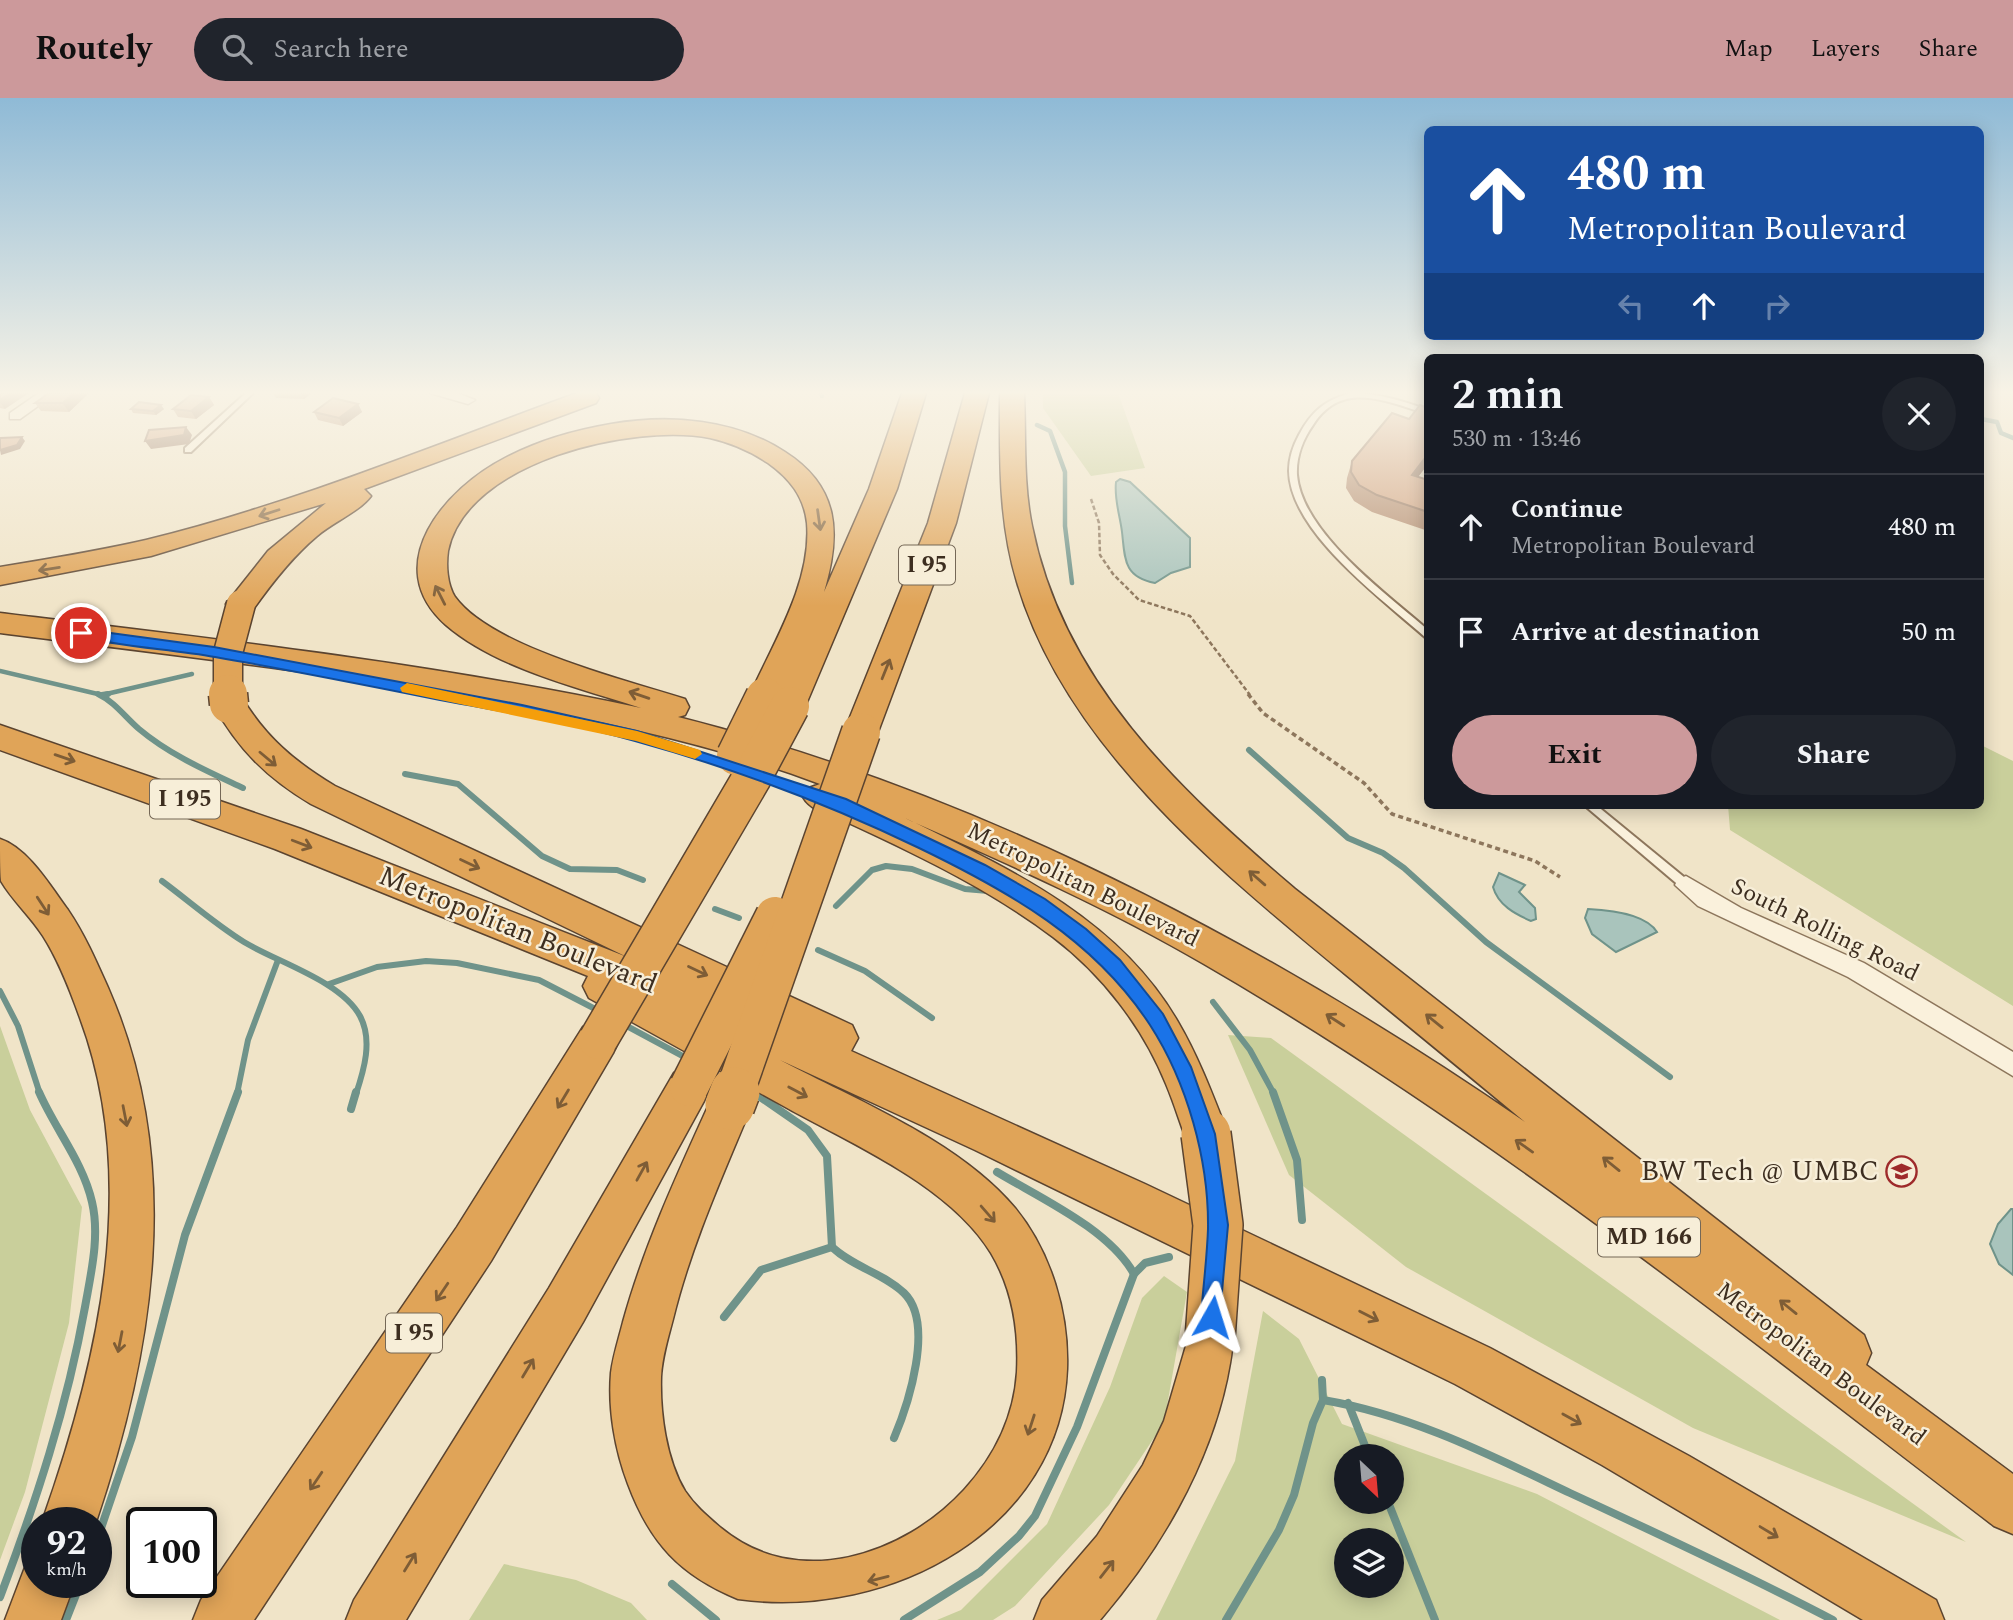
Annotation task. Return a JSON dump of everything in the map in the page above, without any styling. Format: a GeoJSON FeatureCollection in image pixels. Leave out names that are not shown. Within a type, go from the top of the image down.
{"type":"FeatureCollection","features":[{"type":"Feature","properties":{"kind":"highway"},"geometry":{"type":"LineString","coordinates":[[0,576],[84,564],[190,538],[405,464]]}},
{"type":"Feature","properties":{"kind":"highway"},"geometry":{"type":"LineString","coordinates":[[424,464],[351,499],[292,542],[267,568],[241,604],[230,631],[225,658],[229,704],[241,728],[261,754],[290,776],[323,795],[790,1014],[1326,1294]]}},
{"type":"Feature","properties":{"kind":"highway"},"geometry":{"type":"LineString","coordinates":[[516,464],[502,470],[453,510],[439,532],[432,555],[432,578],[442,601],[458,619],[487,638],[531,657],[861,773],[1002,836],[1108,892]]}},
{"type":"Feature","properties":{"kind":"highway"},"geometry":{"type":"LineString","coordinates":[[777,701],[821,532],[819,512],[805,483],[787,464]]}},
{"type":"Feature","properties":{"kind":"highway","name":"I 95"},"geometry":{"type":"LineString","coordinates":[[221,1620],[474,1244],[598,1041],[751,779],[777,701],[883,489],[891,464]]}},
{"type":"Feature","properties":{"kind":"highway","name":"I 95"},"geometry":{"type":"LineString","coordinates":[[709,1096],[926,570],[959,464]]}},
{"type":"Feature","properties":{"kind":"highway"},"geometry":{"type":"LineString","coordinates":[[1013,464],[1013,486],[1029,575],[1062,653],[1113,730],[1144,767],[1216,841],[1282,900],[2013,1488]]}},
{"type":"Feature","properties":{"kind":"highway","name":"Metropolitan Boulevard"},"geometry":{"type":"LineString","coordinates":[[0,623],[533,696],[748,747],[854,783],[999,841],[1108,892],[1318,1009],[1462,1102],[1619,1214],[2013,1507]]}},
{"type":"Feature","properties":{"kind":"highway"},"geometry":{"type":"LineString","coordinates":[[188,648],[509,708],[637,736],[841,803],[1039,904],[1080,934],[1114,965],[1143,1000],[1170,1044],[1193,1094],[1206,1134],[1218,1225],[1210,1339],[1186,1431],[1156,1494],[1118,1555],[1062,1620]]}},
{"type":"Feature","properties":{"kind":"highway","name":"Metropolitan Boulevard"},"geometry":{"type":"LineString","coordinates":[[0,737],[173,795],[368,869],[774,1035],[1326,1294],[1518,1390],[1662,1468],[1916,1620]]}},
{"type":"Feature","properties":{"kind":"highway"},"geometry":{"type":"LineString","coordinates":[[0,853],[35,894],[72,951],[119,1080],[130,1141],[134,1215],[129,1292],[114,1375],[74,1507]]}},
{"type":"Feature","properties":{"kind":"highway"},"geometry":{"type":"LineString","coordinates":[[368,869],[527,945],[904,1149],[942,1173],[976,1201],[1006,1236],[1026,1272],[1041,1312],[1045,1360],[1038,1404],[1022,1454],[999,1494],[967,1529],[934,1556],[892,1576],[843,1588],[799,1590],[743,1575],[709,1554],[676,1524],[650,1474],[638,1425],[636,1376],[650,1313],[709,1096]]}},
{"type":"Feature","properties":{"kind":"highway"},"geometry":{"type":"LineString","coordinates":[[374,1620],[566,1305],[709,1096]]}},
{"type":"Feature","properties":{"kind":"highway"},"geometry":{"type":"LineString","coordinates":[[33,1620],[41,1598]]}},
{"type":"Feature","properties":{"kind":"street","name":"South Rolling Road"},"geometry":{"type":"LineString","coordinates":[[1686,884],[1706,900],[1733,914],[1785,935],[1856,970],[2013,1065]]}},
{"type":"Feature","properties":{"kind":"lane"},"geometry":{"type":"LineString","coordinates":[[1294,464],[1294,482],[1313,524],[1343,557],[1424,631]]}},
{"type":"Feature","properties":{"kind":"lane"},"geometry":{"type":"LineString","coordinates":[[1594,809],[1686,884]]}},
{"type":"Feature","properties":{"kind":"path"},"geometry":{"type":"LineString","coordinates":[[1091,499],[1099,523],[1100,555],[1113,574],[1139,600],[1190,616],[1263,713],[1346,768],[1364,783],[1392,814],[1535,861],[1560,877]]}},
{"type":"Feature","properties":{"kind":"green space"},"geometry":{"type":"Polygon","coordinates":[[[1083,464],[1144,464],[1145,468],[1091,476],[1083,464]]]}},
{"type":"Feature","properties":{"kind":"green space"},"geometry":{"type":"Polygon","coordinates":[[[1984,746],[2013,761],[2013,1006],[1730,830],[1728,809],[1984,809],[1984,746]]]}},
{"type":"Feature","properties":{"kind":"green space"},"geometry":{"type":"Polygon","coordinates":[[[0,1026],[30,1110],[82,1207],[69,1323],[25,1492],[0,1560],[0,1026]]]}},
{"type":"Feature","properties":{"kind":"green space"},"geometry":{"type":"Polygon","coordinates":[[[1228,1035],[1271,1038],[1966,1542],[1693,1428],[1406,1267],[1289,1175],[1228,1035]]]}},
{"type":"Feature","properties":{"kind":"green space"},"geometry":{"type":"Polygon","coordinates":[[[1164,1276],[1187,1292],[1164,1423],[1109,1505],[1015,1606],[993,1620],[937,1620],[961,1610],[1047,1524],[1110,1387],[1142,1298],[1164,1276]]]}},
{"type":"Feature","properties":{"kind":"green space"},"geometry":{"type":"Polygon","coordinates":[[[1263,1311],[1299,1339],[1342,1424],[1398,1444],[1334,1444],[1334,1514],[1404,1514],[1404,1446],[1537,1494],[1780,1620],[1156,1620],[1235,1461],[1263,1311]]]}},
{"type":"Feature","properties":{"kind":"green space"},"geometry":{"type":"Polygon","coordinates":[[[504,1564],[576,1580],[631,1603],[647,1620],[469,1620],[504,1564]]]}},
{"type":"Feature","properties":{"kind":"water"},"geometry":{"type":"Polygon","coordinates":[[[1120,479],[1130,482],[1190,538],[1190,567],[1171,573],[1155,583],[1131,571],[1125,558],[1116,501],[1116,482],[1120,479]]]}},
{"type":"Feature","properties":{"kind":"water"},"geometry":{"type":"Polygon","coordinates":[[[1499,873],[1525,885],[1519,892],[1535,908],[1536,919],[1531,921],[1519,915],[1499,899],[1493,887],[1499,873]]]}},
{"type":"Feature","properties":{"kind":"water"},"geometry":{"type":"Polygon","coordinates":[[[1588,909],[1635,917],[1657,932],[1616,952],[1592,934],[1585,918],[1588,909]]]}},
{"type":"Feature","properties":{"kind":"water"},"geometry":{"type":"Polygon","coordinates":[[[2011,1209],[2013,1275],[1999,1264],[1990,1244],[1998,1224],[2011,1209]]]}},
{"type":"Feature","properties":{"kind":"building"},"geometry":{"type":"Polygon","coordinates":[[[1352,464],[1420,464],[1412,475],[1424,479],[1424,511],[1377,495],[1359,485],[1351,472],[1352,464]]]}},
{"type":"Feature","properties":{"kind":"waterway"},"geometry":{"type":"LineString","coordinates":[[1062,464],[1065,472],[1065,526],[1072,583]]}},
{"type":"Feature","properties":{"kind":"waterway"},"geometry":{"type":"LineString","coordinates":[[0,671],[98,694]]}},
{"type":"Feature","properties":{"kind":"waterway"},"geometry":{"type":"LineString","coordinates":[[102,695],[192,674]]}},
{"type":"Feature","properties":{"kind":"waterway"},"geometry":{"type":"LineString","coordinates":[[98,694],[110,701],[139,729],[163,747],[243,788]]}},
{"type":"Feature","properties":{"kind":"waterway"},"geometry":{"type":"LineString","coordinates":[[102,695],[108,694]]}},
{"type":"Feature","properties":{"kind":"waterway"},"geometry":{"type":"LineString","coordinates":[[1249,750],[1348,838],[1383,853],[1404,868],[1486,942],[1670,1077]]}},
{"type":"Feature","properties":{"kind":"waterway"},"geometry":{"type":"LineString","coordinates":[[405,774],[458,784],[542,856],[570,869],[617,870],[643,880]]}},
{"type":"Feature","properties":{"kind":"waterway"},"geometry":{"type":"LineString","coordinates":[[836,906],[872,870],[886,866],[912,869],[965,889],[988,891]]}},
{"type":"Feature","properties":{"kind":"waterway"},"geometry":{"type":"LineString","coordinates":[[162,881],[233,935],[324,982],[351,1004],[364,1025],[367,1045],[356,1094]]}},
{"type":"Feature","properties":{"kind":"waterway"},"geometry":{"type":"LineString","coordinates":[[715,909],[739,918]]}},
{"type":"Feature","properties":{"kind":"waterway"},"geometry":{"type":"LineString","coordinates":[[818,950],[865,971],[932,1018]]}},
{"type":"Feature","properties":{"kind":"waterway"},"geometry":{"type":"LineString","coordinates":[[237,1094],[248,1040],[278,960]]}},
{"type":"Feature","properties":{"kind":"waterway"},"geometry":{"type":"LineString","coordinates":[[329,984],[377,967],[426,961],[457,963],[539,980],[601,1012]]}},
{"type":"Feature","properties":{"kind":"waterway"},"geometry":{"type":"LineString","coordinates":[[0,991],[18,1026],[40,1094]]}},
{"type":"Feature","properties":{"kind":"waterway"},"geometry":{"type":"LineString","coordinates":[[1213,1002],[1250,1050],[1273,1092]]}},
{"type":"Feature","properties":{"kind":"waterway"},"geometry":{"type":"LineString","coordinates":[[623,1024],[690,1060]]}},
{"type":"Feature","properties":{"kind":"waterway"},"geometry":{"type":"LineString","coordinates":[[108,1507],[132,1437],[185,1235],[238,1092]]}},
{"type":"Feature","properties":{"kind":"waterway"},"geometry":{"type":"LineString","coordinates":[[351,1109],[356,1092]]}},
{"type":"Feature","properties":{"kind":"waterway"},"geometry":{"type":"LineString","coordinates":[[756,1094],[753,1092],[808,1130],[827,1156],[832,1247]]}},
{"type":"Feature","properties":{"kind":"waterway"},"geometry":{"type":"LineString","coordinates":[[1273,1092],[1297,1160],[1302,1220]]}},
{"type":"Feature","properties":{"kind":"waterway"},"geometry":{"type":"LineString","coordinates":[[0,1597],[60,1418],[78,1344],[94,1254],[94,1215],[88,1187],[40,1094]]}},
{"type":"Feature","properties":{"kind":"waterway"},"geometry":{"type":"LineString","coordinates":[[997,1172],[1091,1229],[1123,1258],[1134,1274]]}},
{"type":"Feature","properties":{"kind":"waterway"},"geometry":{"type":"LineString","coordinates":[[724,1317],[761,1270],[832,1247]]}},
{"type":"Feature","properties":{"kind":"waterway"},"geometry":{"type":"LineString","coordinates":[[832,1247],[849,1260],[896,1286],[913,1306],[918,1343],[916,1364],[906,1406],[894,1438]]}},
{"type":"Feature","properties":{"kind":"waterway"},"geometry":{"type":"LineString","coordinates":[[1134,1274],[1145,1263],[1169,1257]]}},
{"type":"Feature","properties":{"kind":"waterway"},"geometry":{"type":"LineString","coordinates":[[904,1620],[980,1572],[1019,1536],[1035,1516],[1077,1427],[1134,1274]]}},
{"type":"Feature","properties":{"kind":"waterway"},"geometry":{"type":"LineString","coordinates":[[1322,1380],[1323,1400]]}},
{"type":"Feature","properties":{"kind":"waterway"},"geometry":{"type":"LineString","coordinates":[[1226,1620],[1279,1530],[1294,1495],[1313,1423],[1323,1400]]}},
{"type":"Feature","properties":{"kind":"waterway"},"geometry":{"type":"LineString","coordinates":[[1323,1400],[1349,1406]]}},
{"type":"Feature","properties":{"kind":"waterway"},"geometry":{"type":"LineString","coordinates":[[1349,1406],[1419,1426],[1480,1451],[1703,1555],[1833,1620]]}},
{"type":"Feature","properties":{"kind":"waterway"},"geometry":{"type":"LineString","coordinates":[[1349,1406],[1364,1444]]}},
{"type":"Feature","properties":{"kind":"waterway"},"geometry":{"type":"LineString","coordinates":[[1393,1514],[1435,1620]]}},
{"type":"Feature","properties":{"kind":"waterway"},"geometry":{"type":"LineString","coordinates":[[672,1584],[716,1620]]}},
{"type":"Feature","properties":{"kind":"waterway"},"geometry":{"type":"LineString","coordinates":[[66,1620],[75,1598]]}},
{"type":"Feature","properties":{"kind":"slow traffic"},"geometry":{"type":"LineString","coordinates":[[407,688],[637,736],[695,754]]}},
{"type":"Feature","properties":{"kind":"place","name":"BW Tech @ UMBC"},"geometry":{"type":"Point","coordinates":[1902,1171]}},
{"type":"Feature","properties":{"kind":"route"},"geometry":{"type":"LineString","coordinates":[[81,633],[214,652],[522,710],[637,736],[841,803],[980,870],[1039,904],[1080,934],[1114,965],[1143,1000],[1182,1067],[1206,1134],[1213,1177],[1218,1225],[1217,1274],[1212,1317]]}}]}
